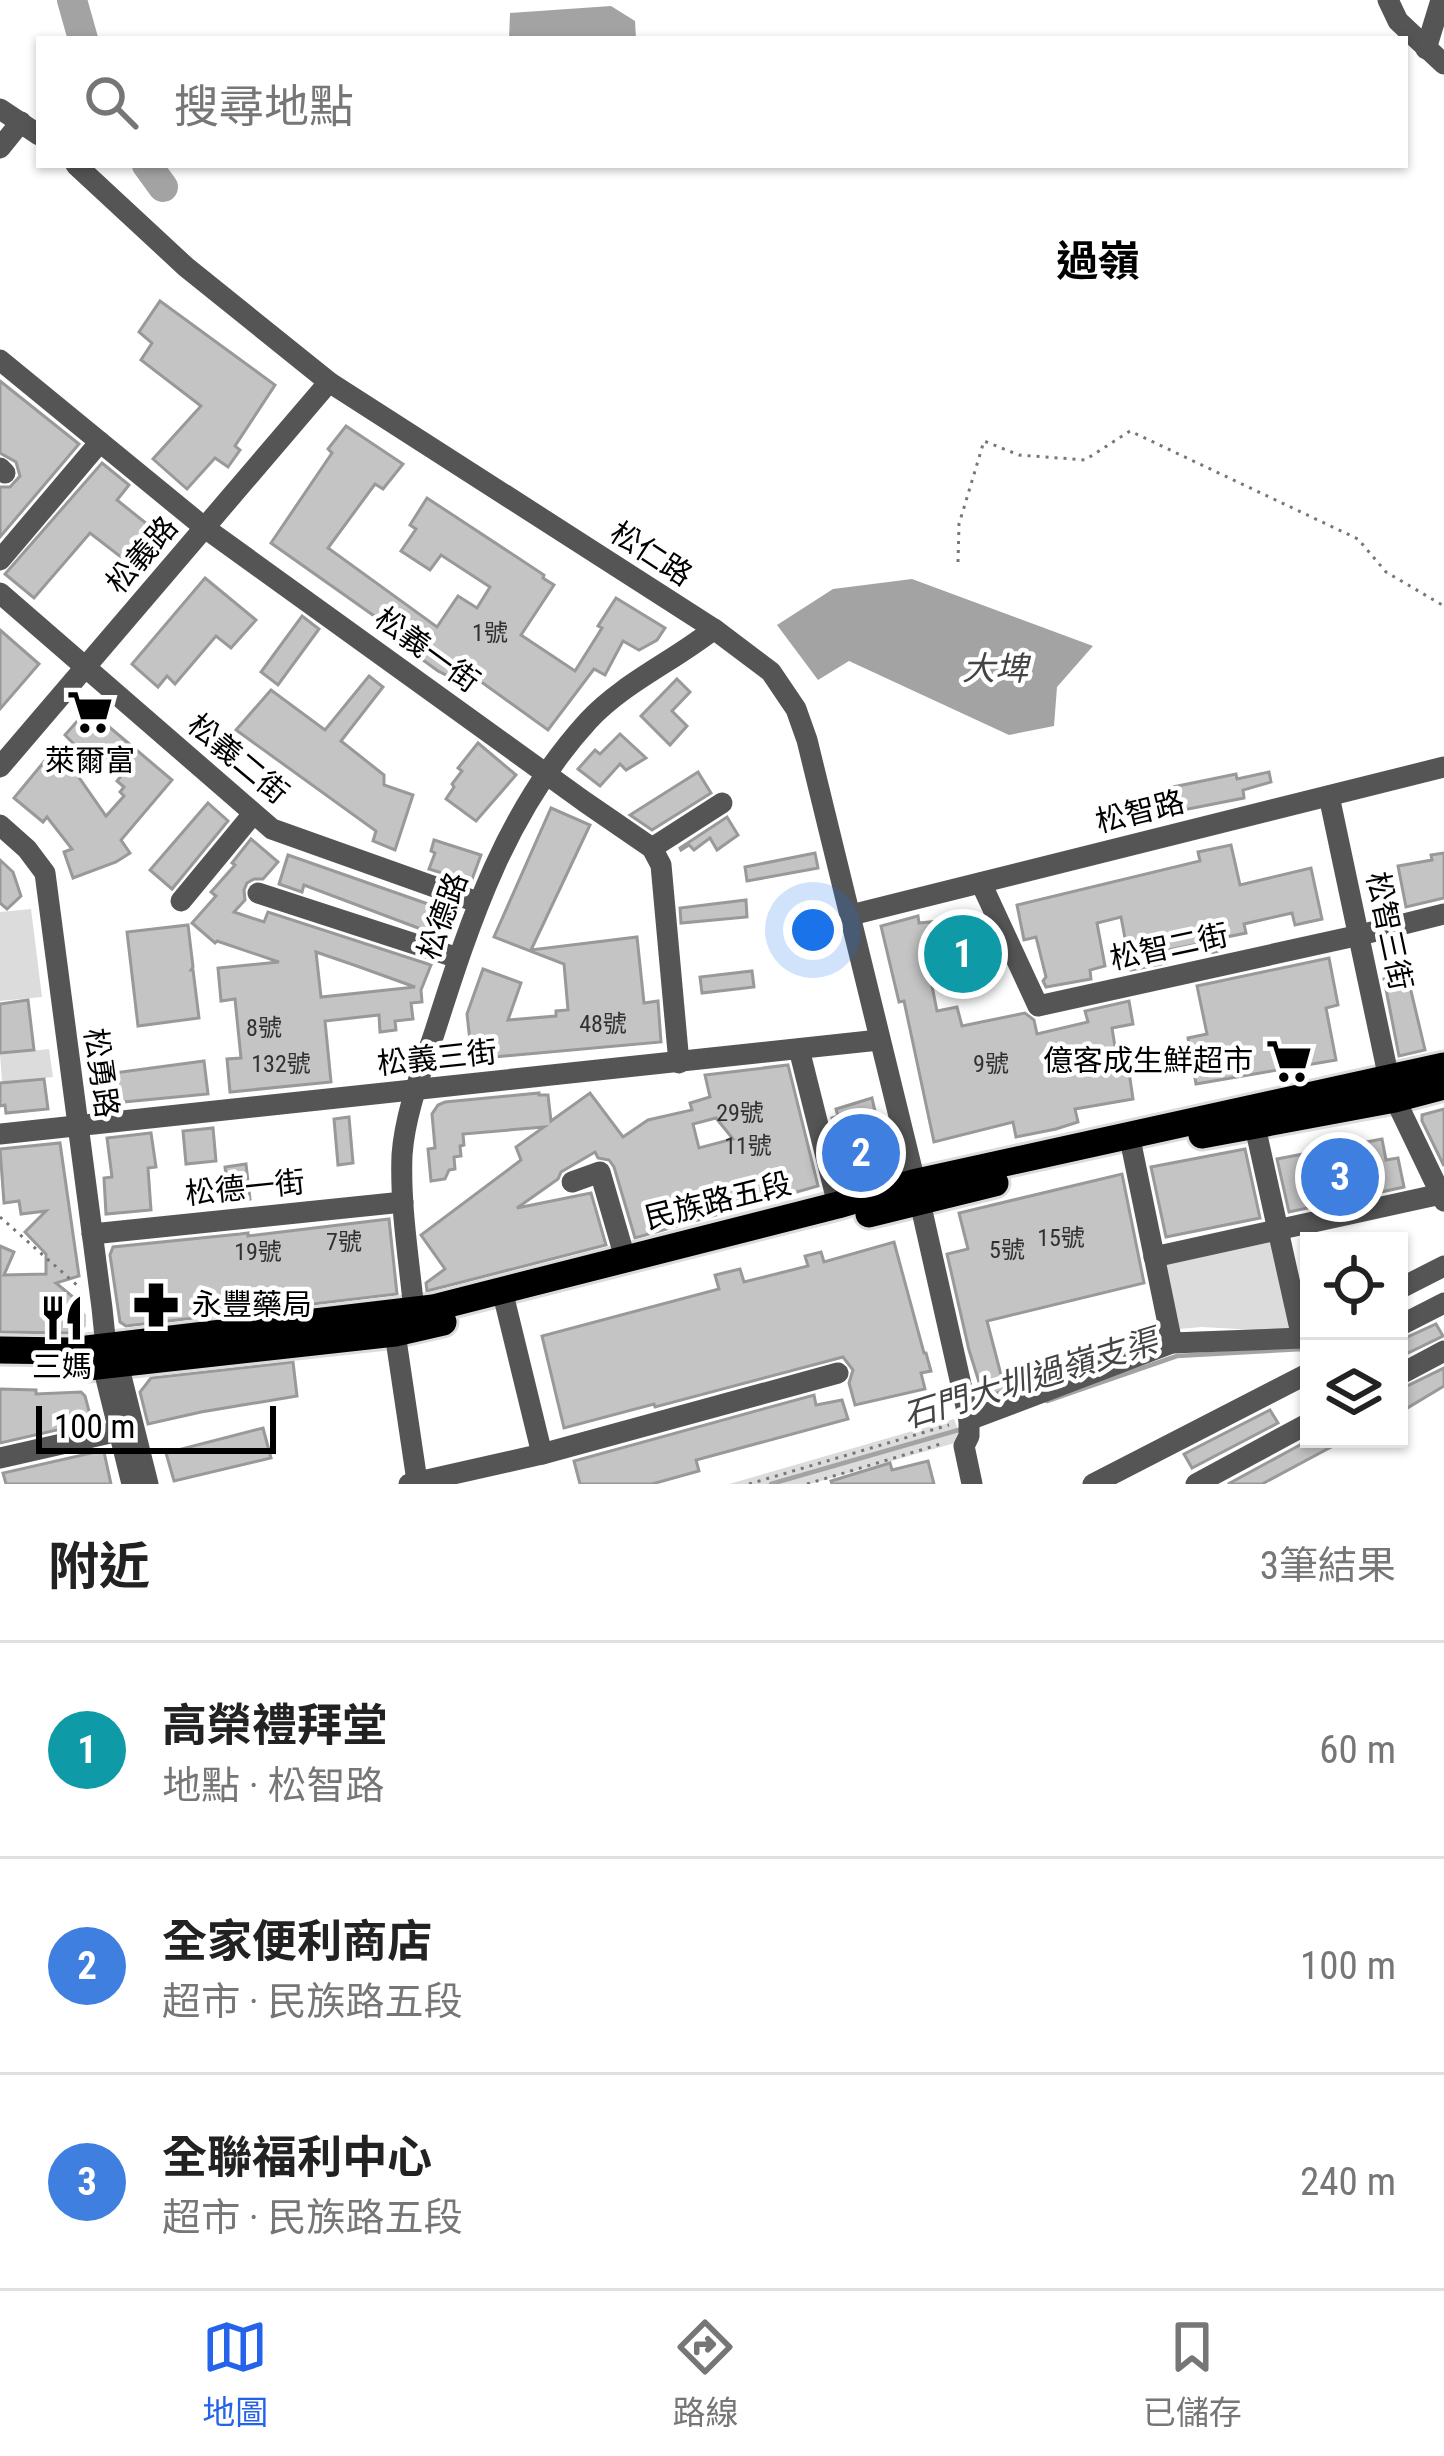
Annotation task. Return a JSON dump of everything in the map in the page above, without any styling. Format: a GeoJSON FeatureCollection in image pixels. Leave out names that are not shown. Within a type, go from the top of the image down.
{"type":"FeatureCollection","features":[{"type":"Feature","properties":{"kind":"main road","name":"民族路五段"},"geometry":{"type":"LineString","coordinates":[[1392,1089],[1444,1066]]}},
{"type":"Feature","properties":{"kind":"main road","name":"民族路五段"},"geometry":{"type":"LineString","coordinates":[[0,1350],[70,1352],[109,1359],[504,1299],[1130,1141],[1392,1089],[1444,1086]]}},
{"type":"Feature","properties":{"kind":"main road","name":"民族路五段"},"geometry":{"type":"LineString","coordinates":[[0,1368],[395,1333],[625,1258],[838,1205],[917,1192]]}},
{"type":"Feature","properties":{"kind":"street"},"geometry":{"type":"LineString","coordinates":[[1388,0],[1398,21],[1444,64]]}},
{"type":"Feature","properties":{"kind":"street"},"geometry":{"type":"LineString","coordinates":[[1426,49],[1441,0]]}},
{"type":"Feature","properties":{"kind":"street"},"geometry":{"type":"LineString","coordinates":[[0,109],[30,128],[0,148]]}},
{"type":"Feature","properties":{"kind":"street","name":"松仁路"},"geometry":{"type":"LineString","coordinates":[[79,168],[186,267],[328,382],[714,629],[771,672],[796,709],[807,740],[851,915],[969,1425],[964,1446],[972,1484]]}},
{"type":"Feature","properties":{"kind":"street","name":"松義一街"},"geometry":{"type":"LineString","coordinates":[[0,360],[205,528],[652,848]]}},
{"type":"Feature","properties":{"kind":"street","name":"松義路"},"geometry":{"type":"LineString","coordinates":[[0,767],[328,382]]}},
{"type":"Feature","properties":{"kind":"street"},"geometry":{"type":"LineString","coordinates":[[0,560],[100,442]]}},
{"type":"Feature","properties":{"kind":"street","name":"松義二街"},"geometry":{"type":"LineString","coordinates":[[0,593],[272,829],[477,902]]}},
{"type":"Feature","properties":{"kind":"street","name":"松德路"},"geometry":{"type":"LineString","coordinates":[[414,1310],[402,1151],[416,1091],[477,902],[506,838],[547,773],[591,718],[714,629]]}},
{"type":"Feature","properties":{"kind":"street","name":"松智路"},"geometry":{"type":"LineString","coordinates":[[851,915],[1444,767]]}},
{"type":"Feature","properties":{"kind":"street","name":"松智三街"},"geometry":{"type":"LineString","coordinates":[[1329,796],[1392,1089],[1443,1197]]}},
{"type":"Feature","properties":{"kind":"street"},"geometry":{"type":"LineString","coordinates":[[679,1063],[661,865],[652,848],[722,803]]}},
{"type":"Feature","properties":{"kind":"street"},"geometry":{"type":"LineString","coordinates":[[181,901],[253,814]]}},
{"type":"Feature","properties":{"kind":"street","name":"松勇路"},"geometry":{"type":"LineString","coordinates":[[0,825],[45,873],[109,1359]]}},
{"type":"Feature","properties":{"kind":"street","name":"松智二街"},"geometry":{"type":"LineString","coordinates":[[981,884],[1037,1006],[1444,914]]}},
{"type":"Feature","properties":{"kind":"street"},"geometry":{"type":"LineString","coordinates":[[258,893],[458,958]]}},
{"type":"Feature","properties":{"kind":"street","name":"松義三街"},"geometry":{"type":"LineString","coordinates":[[0,1134],[879,1040]]}},
{"type":"Feature","properties":{"kind":"street"},"geometry":{"type":"LineString","coordinates":[[799,1049],[838,1205]]}},
{"type":"Feature","properties":{"kind":"street"},"geometry":{"type":"LineString","coordinates":[[1252,1116],[1300,1315]]}},
{"type":"Feature","properties":{"kind":"street"},"geometry":{"type":"LineString","coordinates":[[1130,1141],[1172,1343]]}},
{"type":"Feature","properties":{"kind":"street"},"geometry":{"type":"LineString","coordinates":[[572,1182],[600,1172],[625,1258]]}},
{"type":"Feature","properties":{"kind":"street"},"geometry":{"type":"LineString","coordinates":[[1154,1257],[1443,1197]]}},
{"type":"Feature","properties":{"kind":"street","name":"松德一街"},"geometry":{"type":"LineString","coordinates":[[92,1234],[403,1202]]}},
{"type":"Feature","properties":{"kind":"street"},"geometry":{"type":"LineString","coordinates":[[1408,1284],[1444,1266]]}},
{"type":"Feature","properties":{"kind":"street"},"geometry":{"type":"LineString","coordinates":[[504,1299],[542,1454]]}},
{"type":"Feature","properties":{"kind":"street"},"geometry":{"type":"LineString","coordinates":[[1408,1321],[1444,1303]]}},
{"type":"Feature","properties":{"kind":"street"},"geometry":{"type":"LineString","coordinates":[[414,1310],[395,1333],[412,1483],[542,1454],[838,1372]]}},
{"type":"Feature","properties":{"kind":"street"},"geometry":{"type":"LineString","coordinates":[[969,1425],[1172,1343],[1300,1336]]}},
{"type":"Feature","properties":{"kind":"street"},"geometry":{"type":"LineString","coordinates":[[1408,1370],[1444,1351]]}},
{"type":"Feature","properties":{"kind":"street"},"geometry":{"type":"LineString","coordinates":[[109,1359],[132,1484]]}},
{"type":"Feature","properties":{"kind":"street"},"geometry":{"type":"LineString","coordinates":[[109,1359],[148,1484]]}},
{"type":"Feature","properties":{"kind":"street"},"geometry":{"type":"LineString","coordinates":[[1093,1484],[1300,1377]]}},
{"type":"Feature","properties":{"kind":"street"},"geometry":{"type":"LineString","coordinates":[[1196,1484],[1300,1428]]}},
{"type":"Feature","properties":{"kind":"street"},"geometry":{"type":"LineString","coordinates":[[0,1458],[119,1431]]}},
{"type":"Feature","properties":{"kind":"path"},"geometry":{"type":"LineString","coordinates":[[958,562],[959,524],[984,441],[1019,455],[1085,460],[1130,431],[1358,539],[1386,572],[1444,606]]}},
{"type":"Feature","properties":{"kind":"path"},"geometry":{"type":"LineString","coordinates":[[0,1217],[102,1308]]}},
{"type":"Feature","properties":{"kind":"path"},"geometry":{"type":"LineString","coordinates":[[749,1484],[969,1425]]}},
{"type":"Feature","properties":{"kind":"path"},"geometry":{"type":"LineString","coordinates":[[807,1484],[969,1425]]}},
{"type":"Feature","properties":{"kind":"shaded area"},"geometry":{"type":"Polygon","coordinates":[[[31,909],[42,997],[0,1001],[0,912],[31,909]]]}},
{"type":"Feature","properties":{"kind":"shaded area"},"geometry":{"type":"Polygon","coordinates":[[[49,1049],[53,1077],[2,1082],[0,1054],[49,1049]]]}},
{"type":"Feature","properties":{"kind":"shaded area"},"geometry":{"type":"Polygon","coordinates":[[[1274,1238],[1292,1332],[1179,1329],[1164,1262],[1274,1238]]]}},
{"type":"Feature","properties":{"kind":"shaded area"},"geometry":{"type":"Polygon","coordinates":[[[954,1419],[962,1441],[810,1484],[729,1484],[954,1419]]]}},
{"type":"Feature","properties":{"kind":"water"},"geometry":{"type":"Polygon","coordinates":[[[611,6],[635,21],[636,36],[509,36],[510,13],[611,6]]]}},
{"type":"Feature","properties":{"kind":"water","name":"大埤"},"geometry":{"type":"Polygon","coordinates":[[[912,579],[1093,646],[1057,687],[1054,726],[1009,735],[849,661],[818,680],[777,625],[833,589],[912,579]]]}},
{"type":"Feature","properties":{"kind":"building"},"geometry":{"type":"Polygon","coordinates":[[[160,301],[275,385],[235,446],[240,450],[228,467],[215,458],[187,489],[153,459],[201,406],[141,360],[152,343],[139,332],[160,301]]]}},
{"type":"Feature","properties":{"kind":"building"},"geometry":{"type":"Polygon","coordinates":[[[0,381],[79,444],[0,537],[0,487],[10,487],[20,476],[16,462],[0,453],[0,381]]]}},
{"type":"Feature","properties":{"kind":"building"},"geometry":{"type":"Polygon","coordinates":[[[346,426],[403,464],[383,489],[375,484],[328,548],[437,627],[458,596],[477,608],[490,587],[441,555],[430,570],[401,551],[416,529],[410,525],[427,498],[554,585],[521,635],[575,671],[616,598],[665,628],[657,640],[639,650],[623,641],[605,675],[594,669],[548,730],[469,673],[462,683],[438,671],[416,655],[421,649],[271,543],[346,426]]]}},
{"type":"Feature","properties":{"kind":"building"},"geometry":{"type":"Polygon","coordinates":[[[102,463],[129,485],[117,500],[157,532],[126,561],[90,533],[34,598],[5,574],[102,463]]]}},
{"type":"Feature","properties":{"kind":"building"},"geometry":{"type":"Polygon","coordinates":[[[205,578],[256,620],[231,648],[216,636],[175,684],[167,676],[158,687],[132,664],[205,578]]]}},
{"type":"Feature","properties":{"kind":"building"},"geometry":{"type":"Polygon","coordinates":[[[302,616],[319,629],[278,685],[261,672],[302,616]]]}},
{"type":"Feature","properties":{"kind":"building"},"geometry":{"type":"Polygon","coordinates":[[[0,630],[39,664],[0,709],[0,630]]]}},
{"type":"Feature","properties":{"kind":"building"},"geometry":{"type":"Polygon","coordinates":[[[369,676],[383,687],[341,741],[384,775],[384,785],[413,795],[395,850],[373,841],[376,831],[236,730],[271,690],[325,730],[369,676]]]}},
{"type":"Feature","properties":{"kind":"building"},"geometry":{"type":"Polygon","coordinates":[[[677,679],[690,692],[672,711],[687,726],[670,745],[641,716],[677,679]]]}},
{"type":"Feature","properties":{"kind":"building"},"geometry":{"type":"Polygon","coordinates":[[[88,709],[172,780],[121,840],[130,853],[73,878],[64,852],[72,849],[47,817],[43,822],[14,798],[57,746],[106,816],[124,796],[120,792],[124,787],[117,781],[121,776],[99,758],[94,765],[65,735],[88,709]]]}},
{"type":"Feature","properties":{"kind":"building"},"geometry":{"type":"Polygon","coordinates":[[[620,734],[646,758],[626,770],[620,764],[600,786],[578,769],[595,750],[600,754],[620,734]]]}},
{"type":"Feature","properties":{"kind":"building"},"geometry":{"type":"Polygon","coordinates":[[[478,743],[516,775],[476,821],[446,799],[462,771],[458,768],[478,743]]]}},
{"type":"Feature","properties":{"kind":"building"},"geometry":{"type":"Polygon","coordinates":[[[698,772],[711,793],[652,830],[630,815],[698,772]]]}},
{"type":"Feature","properties":{"kind":"building"},"geometry":{"type":"Polygon","coordinates":[[[1269,772],[1271,782],[1243,790],[1244,798],[1178,811],[1173,787],[1269,772]]]}},
{"type":"Feature","properties":{"kind":"building"},"geometry":{"type":"Polygon","coordinates":[[[208,803],[228,821],[172,889],[150,870],[208,803]]]}},
{"type":"Feature","properties":{"kind":"building"},"geometry":{"type":"Polygon","coordinates":[[[551,808],[590,825],[531,950],[637,937],[644,1003],[658,1001],[661,1042],[472,1059],[467,1014],[483,969],[521,983],[508,1020],[556,1016],[556,1011],[568,1010],[564,964],[494,937],[551,808]]]}},
{"type":"Feature","properties":{"kind":"building"},"geometry":{"type":"Polygon","coordinates":[[[727,817],[738,835],[717,850],[710,838],[694,850],[689,845],[681,850],[680,848],[727,817]]]}},
{"type":"Feature","properties":{"kind":"building"},"geometry":{"type":"Polygon","coordinates":[[[251,839],[278,862],[263,879],[247,883],[245,900],[234,912],[264,922],[268,912],[431,965],[421,990],[422,1002],[411,1003],[413,1019],[395,1021],[396,1030],[380,1032],[379,1015],[325,1021],[331,1082],[230,1092],[227,1059],[241,1058],[235,999],[221,1001],[218,968],[279,962],[215,943],[192,923],[216,896],[211,892],[235,865],[232,863],[251,839]],[[316,952],[321,997],[415,987],[316,952]]]}},
{"type":"Feature","properties":{"kind":"building"},"geometry":{"type":"Polygon","coordinates":[[[434,840],[481,855],[471,882],[429,869],[434,840]]]}},
{"type":"Feature","properties":{"kind":"building"},"geometry":{"type":"Polygon","coordinates":[[[1231,845],[1240,885],[1311,868],[1322,919],[1295,925],[1292,913],[1244,924],[1246,933],[1217,939],[1219,951],[1205,954],[1203,943],[1164,951],[1166,963],[1131,970],[1121,917],[1097,923],[1105,966],[1090,970],[1091,979],[1046,987],[1036,937],[1024,940],[1017,905],[1200,861],[1198,852],[1231,845]]]}},
{"type":"Feature","properties":{"kind":"building"},"geometry":{"type":"Polygon","coordinates":[[[815,853],[818,868],[747,881],[745,867],[815,853]]]}},
{"type":"Feature","properties":{"kind":"building"},"geometry":{"type":"Polygon","coordinates":[[[1444,853],[1444,898],[1406,907],[1398,866],[1444,853]]]}},
{"type":"Feature","properties":{"kind":"building"},"geometry":{"type":"Polygon","coordinates":[[[288,855],[451,912],[442,937],[304,885],[302,892],[279,884],[288,855]]]}},
{"type":"Feature","properties":{"kind":"building"},"geometry":{"type":"Polygon","coordinates":[[[0,860],[13,872],[21,896],[7,909],[0,903],[0,860]]]}},
{"type":"Feature","properties":{"kind":"building"},"geometry":{"type":"Polygon","coordinates":[[[746,900],[747,917],[681,923],[680,908],[746,900]]]}},
{"type":"Feature","properties":{"kind":"building"},"geometry":{"type":"Polygon","coordinates":[[[918,916],[919,923],[940,921],[941,927],[972,922],[974,934],[982,931],[999,974],[932,986],[937,1011],[957,1007],[962,1026],[1025,1013],[1034,1020],[1037,1034],[1088,1022],[1085,1011],[1129,1001],[1133,1024],[1112,1028],[1116,1053],[1137,1050],[1138,1063],[1128,1065],[1133,1099],[1075,1109],[1078,1122],[1056,1129],[1016,1137],[1013,1122],[934,1142],[904,1001],[899,1002],[881,926],[918,916]]]}},
{"type":"Feature","properties":{"kind":"building"},"geometry":{"type":"Polygon","coordinates":[[[188,925],[199,1018],[138,1026],[127,932],[188,925]]]}},
{"type":"Feature","properties":{"kind":"building"},"geometry":{"type":"Polygon","coordinates":[[[1329,958],[1338,1005],[1326,1008],[1336,1060],[1196,1084],[1188,1038],[1207,1034],[1197,986],[1329,958]]]}},
{"type":"Feature","properties":{"kind":"building"},"geometry":{"type":"Polygon","coordinates":[[[752,971],[754,987],[702,993],[700,977],[752,971]]]}},
{"type":"Feature","properties":{"kind":"building"},"geometry":{"type":"Polygon","coordinates":[[[1407,974],[1425,1050],[1399,1056],[1384,979],[1407,974]]]}},
{"type":"Feature","properties":{"kind":"building"},"geometry":{"type":"Polygon","coordinates":[[[28,1000],[34,1050],[0,1053],[0,1004],[28,1000]]]}},
{"type":"Feature","properties":{"kind":"building"},"geometry":{"type":"Polygon","coordinates":[[[204,1061],[208,1094],[102,1104],[99,1075],[204,1061]]]}},
{"type":"Feature","properties":{"kind":"building"},"geometry":{"type":"Polygon","coordinates":[[[788,1065],[818,1186],[635,1238],[614,1167],[595,1152],[517,1208],[591,1193],[606,1245],[427,1291],[426,1283],[445,1269],[421,1235],[521,1160],[516,1147],[544,1127],[463,1134],[461,1156],[454,1157],[455,1169],[445,1179],[431,1181],[428,1149],[435,1148],[432,1114],[438,1105],[539,1093],[548,1095],[551,1121],[590,1093],[623,1137],[648,1120],[692,1110],[690,1103],[710,1097],[705,1075],[788,1065]],[[716,1118],[693,1124],[699,1148],[733,1139],[716,1118]]]}},
{"type":"Feature","properties":{"kind":"building"},"geometry":{"type":"Polygon","coordinates":[[[44,1079],[48,1109],[6,1113],[5,1105],[0,1106],[0,1083],[44,1079]]]}},
{"type":"Feature","properties":{"kind":"building"},"geometry":{"type":"Polygon","coordinates":[[[872,1098],[886,1161],[845,1172],[832,1118],[838,1116],[836,1109],[872,1098]]]}},
{"type":"Feature","properties":{"kind":"building"},"geometry":{"type":"Polygon","coordinates":[[[1444,1109],[1444,1166],[1422,1115],[1444,1109]]]}},
{"type":"Feature","properties":{"kind":"building"},"geometry":{"type":"Polygon","coordinates":[[[349,1117],[353,1163],[338,1165],[334,1119],[349,1117]]]}},
{"type":"Feature","properties":{"kind":"building"},"geometry":{"type":"Polygon","coordinates":[[[213,1128],[216,1161],[186,1164],[183,1131],[213,1128]]]}},
{"type":"Feature","properties":{"kind":"building"},"geometry":{"type":"Polygon","coordinates":[[[151,1133],[156,1167],[148,1168],[151,1210],[106,1214],[104,1178],[112,1177],[107,1138],[151,1133]]]}},
{"type":"Feature","properties":{"kind":"building"},"geometry":{"type":"Polygon","coordinates":[[[1382,1139],[1386,1160],[1398,1158],[1404,1187],[1289,1212],[1277,1159],[1382,1139]]]}},
{"type":"Feature","properties":{"kind":"building"},"geometry":{"type":"Polygon","coordinates":[[[60,1143],[79,1276],[56,1283],[73,1297],[84,1315],[84,1326],[69,1333],[0,1332],[0,1246],[14,1252],[4,1275],[46,1274],[46,1254],[25,1232],[46,1211],[21,1214],[19,1201],[4,1203],[0,1149],[60,1143]]]}},
{"type":"Feature","properties":{"kind":"building"},"geometry":{"type":"Polygon","coordinates":[[[1245,1149],[1260,1218],[1166,1237],[1151,1167],[1245,1149]]]}},
{"type":"Feature","properties":{"kind":"building"},"geometry":{"type":"Polygon","coordinates":[[[246,1164],[250,1199],[229,1202],[225,1167],[246,1164]]]}},
{"type":"Feature","properties":{"kind":"building"},"geometry":{"type":"Polygon","coordinates":[[[1122,1174],[1144,1283],[987,1321],[1005,1390],[984,1398],[947,1254],[968,1249],[959,1213],[1122,1174]]]}},
{"type":"Feature","properties":{"kind":"building"},"geometry":{"type":"Polygon","coordinates":[[[389,1219],[397,1294],[126,1326],[120,1322],[110,1255],[113,1247],[389,1219]]]}},
{"type":"Feature","properties":{"kind":"building"},"geometry":{"type":"Polygon","coordinates":[[[894,1242],[931,1371],[921,1373],[925,1389],[855,1405],[849,1383],[853,1370],[843,1357],[564,1428],[542,1336],[719,1289],[715,1275],[740,1269],[744,1282],[808,1266],[805,1256],[821,1252],[824,1262],[894,1242]]]}},
{"type":"Feature","properties":{"kind":"building"},"geometry":{"type":"Polygon","coordinates":[[[1436,1324],[1443,1336],[1408,1353],[1408,1337],[1436,1324]]]}},
{"type":"Feature","properties":{"kind":"building"},"geometry":{"type":"Polygon","coordinates":[[[293,1362],[297,1396],[148,1424],[140,1392],[151,1378],[293,1362]]]}},
{"type":"Feature","properties":{"kind":"building"},"geometry":{"type":"Polygon","coordinates":[[[1444,1368],[1444,1386],[1408,1408],[1408,1386],[1444,1368]]]}},
{"type":"Feature","properties":{"kind":"building"},"geometry":{"type":"Polygon","coordinates":[[[0,1389],[36,1390],[36,1394],[81,1392],[92,1422],[0,1443],[0,1389]]]}},
{"type":"Feature","properties":{"kind":"building"},"geometry":{"type":"Polygon","coordinates":[[[814,1395],[816,1405],[842,1400],[848,1419],[696,1460],[699,1471],[652,1484],[580,1484],[574,1461],[814,1395]]]}},
{"type":"Feature","properties":{"kind":"building"},"geometry":{"type":"Polygon","coordinates":[[[1270,1410],[1278,1423],[1192,1468],[1184,1454],[1270,1410]]]}},
{"type":"Feature","properties":{"kind":"building"},"geometry":{"type":"Polygon","coordinates":[[[263,1428],[271,1458],[174,1481],[166,1453],[263,1428]]]}},
{"type":"Feature","properties":{"kind":"building"},"geometry":{"type":"Polygon","coordinates":[[[1300,1445],[1329,1448],[1262,1484],[1228,1484],[1300,1445]]]}},
{"type":"Feature","properties":{"kind":"building"},"geometry":{"type":"Polygon","coordinates":[[[100,1451],[111,1484],[6,1484],[3,1473],[100,1451]]]}},
{"type":"Feature","properties":{"kind":"building"},"geometry":{"type":"Polygon","coordinates":[[[928,1461],[934,1484],[831,1481],[890,1463],[892,1470],[928,1461]]]}},
{"type":"Feature","properties":{"kind":"waterway"},"geometry":{"type":"LineString","coordinates":[[72,0],[82,36]]}},
{"type":"Feature","properties":{"kind":"waterway"},"geometry":{"type":"LineString","coordinates":[[149,168],[163,187]]}},
{"type":"Feature","properties":{"kind":"waterway","name":"石門大圳過嶺支渠"},"geometry":{"type":"LineString","coordinates":[[1047,1401],[1177,1356],[1300,1349]]}},
{"type":"Feature","properties":{"kind":"waterway","name":"石門大圳過嶺支渠"},"geometry":{"type":"LineString","coordinates":[[771,1484],[962,1429]]}},
{"type":"Feature","properties":{"kind":"place","name":"萊爾富"},"geometry":{"type":"Point","coordinates":[90,712]}},
{"type":"Feature","properties":{"kind":"place","name":"高榮禮拜堂"},"geometry":{"type":"Point","coordinates":[963,954]}},
{"type":"Feature","properties":{"kind":"place","name":"億客成生鮮超市"},"geometry":{"type":"Point","coordinates":[1289,1061]}},
{"type":"Feature","properties":{"kind":"place","name":"全家便利商店"},"geometry":{"type":"Point","coordinates":[861,1153]}},
{"type":"Feature","properties":{"kind":"place","name":"全聯福利中心"},"geometry":{"type":"Point","coordinates":[1340,1177]}},
{"type":"Feature","properties":{"kind":"place","name":"永豐藥局"},"geometry":{"type":"Point","coordinates":[156,1305]}},
{"type":"Feature","properties":{"kind":"place","name":"三媽"},"geometry":{"type":"Point","coordinates":[62,1318]}},
{"type":"Feature","properties":{"kind":"district","name":"過嶺"},"geometry":{"type":"Point","coordinates":[1098,261]}}]}
